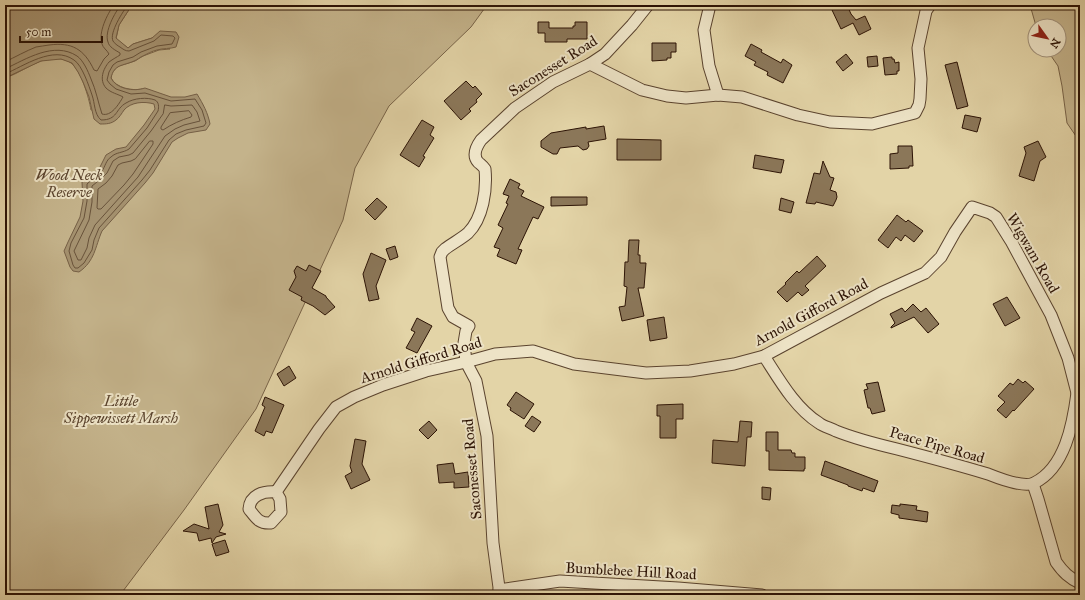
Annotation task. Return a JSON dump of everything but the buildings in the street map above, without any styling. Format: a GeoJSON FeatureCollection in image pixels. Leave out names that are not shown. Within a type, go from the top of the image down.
{"type":"FeatureCollection","features":[{"type":"Feature","properties":{"kind":"street","name":"Saconesset Road"},"geometry":{"type":"LineString","coordinates":[[500,592],[490,514],[487,436],[476,381],[466,362],[464,343],[466,331],[469,326],[453,317],[448,308],[440,259],[442,252],[469,232],[482,210],[486,185],[485,169],[477,161],[474,154],[477,145],[481,140],[515,108],[553,82],[590,64],[604,54],[632,25],[648,5]]}},
{"type":"Feature","properties":{"kind":"street"},"geometry":{"type":"LineString","coordinates":[[710,5],[704,30],[709,66],[718,95]]}},
{"type":"Feature","properties":{"kind":"street"},"geometry":{"type":"LineString","coordinates":[[590,64],[642,90],[667,96],[686,98],[718,95],[742,97],[798,115],[830,122],[872,124],[914,113],[918,108],[921,79],[918,48],[926,11],[930,5]]}},
{"type":"Feature","properties":{"kind":"street","name":"Arnold Gifford Road"},"geometry":{"type":"LineString","coordinates":[[276,492],[336,407],[354,397],[383,385],[426,371],[495,354],[533,351],[574,364],[646,373],[690,370],[734,364],[764,356],[881,292],[925,274],[940,257],[972,207]]}},
{"type":"Feature","properties":{"kind":"street","name":"Wigwam Road"},"geometry":{"type":"LineString","coordinates":[[972,207],[990,213],[996,217],[1011,241],[1051,315],[1068,358],[1079,393]]}},
{"type":"Feature","properties":{"kind":"street","name":"Peace Pipe Road"},"geometry":{"type":"LineString","coordinates":[[764,356],[785,388],[806,413],[820,424],[854,438],[945,461],[1016,484],[1033,484]]}},
{"type":"Feature","properties":{"kind":"street"},"geometry":{"type":"LineString","coordinates":[[1079,393],[1066,444],[1053,468],[1033,484],[1056,562],[1061,570],[1072,579],[1080,583]]}},
{"type":"Feature","properties":{"kind":"street","name":"Bumblebee Hill Road"},"geometry":{"type":"LineString","coordinates":[[500,592],[560,581],[762,595]]}},
{"type":"Feature","properties":{"kind":"green space","name":"Little Sippewissett Marsh"},"geometry":{"type":"Polygon","coordinates":[[[132,5],[487,5],[471,27],[389,106],[355,168],[343,220],[256,409],[184,510],[120,595],[5,595],[5,78],[48,59],[68,61],[75,67],[81,78],[91,110],[124,110],[142,89],[134,90],[120,86],[111,78],[112,73],[119,66],[135,61],[143,56],[159,50],[170,49],[152,38],[133,44],[128,48],[116,39],[119,25],[132,5]]]}},
{"type":"Feature","properties":{"kind":"green space"},"geometry":{"type":"Polygon","coordinates":[[[1030,5],[1080,5],[1080,142],[1067,123],[1058,66],[1052,58],[1067,58],[1067,18],[1034,18],[1030,5]]]}},
{"type":"Feature","properties":{"kind":"water"},"geometry":{"type":"Polygon","coordinates":[[[5,5],[132,5],[119,25],[116,38],[128,48],[133,44],[152,38],[160,31],[176,32],[179,37],[176,47],[153,51],[114,70],[111,78],[113,82],[126,89],[136,90],[145,88],[171,97],[185,97],[197,94],[209,120],[210,124],[206,130],[188,133],[172,142],[153,173],[102,231],[94,253],[88,263],[79,272],[73,271],[70,267],[64,251],[80,217],[83,201],[82,182],[100,167],[106,155],[116,149],[126,147],[155,109],[154,104],[142,102],[130,105],[114,121],[108,124],[100,124],[94,119],[89,97],[78,72],[72,63],[61,59],[41,61],[5,78],[5,5]]]}},
{"type":"Feature","properties":{"kind":"park label","name":"Wood Neck Reserve"},"geometry":{"type":"Point","coordinates":[69,184]}}]}
